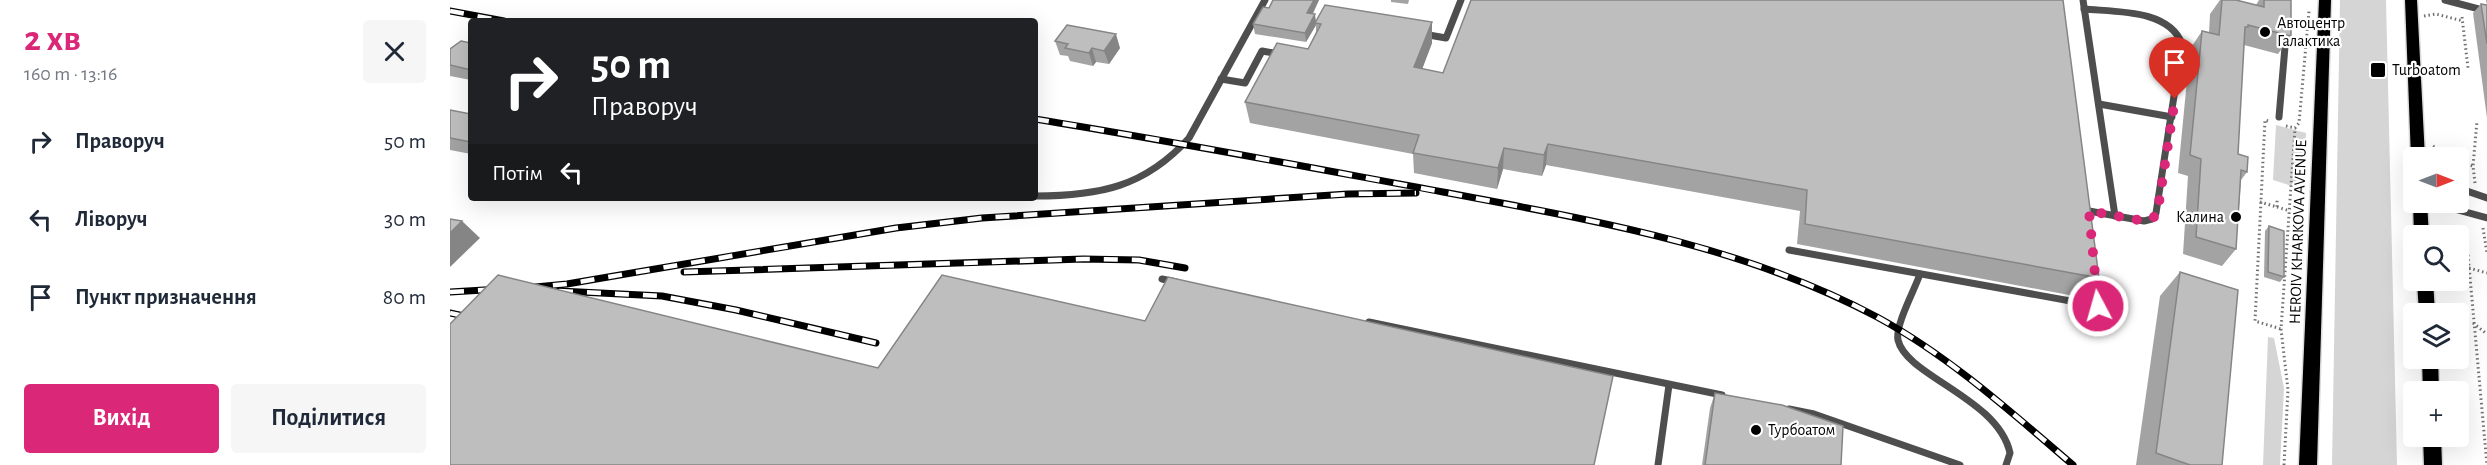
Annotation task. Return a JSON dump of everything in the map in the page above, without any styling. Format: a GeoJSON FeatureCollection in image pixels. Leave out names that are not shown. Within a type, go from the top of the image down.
{"type":"FeatureCollection","features":[{"type":"Feature","properties":{"kind":"main road","name":"HEROIV KHARKOVA AVENUE"},"geometry":{"type":"LineString","coordinates":[[2308,465],[2325,0]]}},
{"type":"Feature","properties":{"kind":"main road"},"geometry":{"type":"LineString","coordinates":[[2411,0],[2418,147]]}},
{"type":"Feature","properties":{"kind":"main road"},"geometry":{"type":"LineString","coordinates":[[2432,447],[2433,465]]}},
{"type":"Feature","properties":{"kind":"lane"},"geometry":{"type":"LineString","coordinates":[[1038,196],[1067,197],[1108,191],[1152,172],[1172,158],[1189,138],[1265,0]]}},
{"type":"Feature","properties":{"kind":"lane"},"geometry":{"type":"LineString","coordinates":[[1413,32],[1446,38],[1461,0]]}},
{"type":"Feature","properties":{"kind":"lane"},"geometry":{"type":"LineString","coordinates":[[2083,0],[2115,216]]}},
{"type":"Feature","properties":{"kind":"lane"},"geometry":{"type":"LineString","coordinates":[[2445,0],[2487,10]]}},
{"type":"Feature","properties":{"kind":"lane"},"geometry":{"type":"LineString","coordinates":[[2084,9],[2158,20],[2177,30],[2182,44],[2158,209],[2154,217],[2144,221],[2089,211],[2090,223]]}},
{"type":"Feature","properties":{"kind":"lane"},"geometry":{"type":"LineString","coordinates":[[2277,120],[2286,31]]}},
{"type":"Feature","properties":{"kind":"lane"},"geometry":{"type":"LineString","coordinates":[[1221,79],[1245,83],[1262,51],[1283,54]]}},
{"type":"Feature","properties":{"kind":"lane"},"geometry":{"type":"LineString","coordinates":[[2098,104],[2172,117]]}},
{"type":"Feature","properties":{"kind":"lane"},"geometry":{"type":"LineString","coordinates":[[2469,192],[2487,198]]}},
{"type":"Feature","properties":{"kind":"lane"},"geometry":{"type":"LineString","coordinates":[[2469,213],[2487,218]]}},
{"type":"Feature","properties":{"kind":"lane"},"geometry":{"type":"LineString","coordinates":[[1789,250],[2098,306],[2094,271]]}},
{"type":"Feature","properties":{"kind":"lane"},"geometry":{"type":"LineString","coordinates":[[1920,274],[1898,335],[1901,347],[1914,361],[1994,421],[2008,443],[2011,454],[2010,461],[2006,465]]}},
{"type":"Feature","properties":{"kind":"lane"},"geometry":{"type":"LineString","coordinates":[[1162,279],[1185,284]]}},
{"type":"Feature","properties":{"kind":"lane"},"geometry":{"type":"LineString","coordinates":[[1358,320],[1736,398]]}},
{"type":"Feature","properties":{"kind":"lane"},"geometry":{"type":"LineString","coordinates":[[1658,465],[1669,384]]}},
{"type":"Feature","properties":{"kind":"lane"},"geometry":{"type":"LineString","coordinates":[[1781,407],[1814,414],[1960,465]]}},
{"type":"Feature","properties":{"kind":"path"},"geometry":{"type":"LineString","coordinates":[[2284,465],[2288,390],[2281,329],[2295,128],[2299,123],[2310,0]]}},
{"type":"Feature","properties":{"kind":"path"},"geometry":{"type":"LineString","coordinates":[[2461,4],[2468,68]]}},
{"type":"Feature","properties":{"kind":"path"},"geometry":{"type":"LineString","coordinates":[[2423,18],[2423,16],[2436,14],[2463,21]]}},
{"type":"Feature","properties":{"kind":"path"},"geometry":{"type":"LineString","coordinates":[[2277,120],[2265,120],[2255,321],[2281,329]]}},
{"type":"Feature","properties":{"kind":"path"},"geometry":{"type":"LineString","coordinates":[[2285,125],[2295,128]]}},
{"type":"Feature","properties":{"kind":"path"},"geometry":{"type":"LineString","coordinates":[[2430,143],[2435,147]]}},
{"type":"Feature","properties":{"kind":"path"},"geometry":{"type":"LineString","coordinates":[[2469,165],[2473,166]]}},
{"type":"Feature","properties":{"kind":"path"},"geometry":{"type":"LineString","coordinates":[[2277,199],[2277,207]]}},
{"type":"Feature","properties":{"kind":"path"},"geometry":{"type":"LineString","coordinates":[[2260,201],[2290,211]]}},
{"type":"Feature","properties":{"kind":"path"},"geometry":{"type":"LineString","coordinates":[[2487,273],[2469,268],[2487,465]]}},
{"type":"Feature","properties":{"kind":"path"},"geometry":{"type":"LineString","coordinates":[[2473,323],[2487,334]]}},
{"type":"Feature","properties":{"kind":"shaded area"},"geometry":{"type":"Polygon","coordinates":[[[2340,0],[2386,0],[2397,465],[2332,465],[2340,0]]]}},
{"type":"Feature","properties":{"kind":"shaded area"},"geometry":{"type":"Polygon","coordinates":[[[2276,125],[2306,133],[2304,190],[2273,180],[2276,125]]]}},
{"type":"Feature","properties":{"kind":"shaded area"},"geometry":{"type":"Polygon","coordinates":[[[2268,337],[2274,338],[2284,388],[2280,465],[2263,465],[2268,337]]]}},
{"type":"Feature","properties":{"kind":"building"},"geometry":{"type":"Polygon","coordinates":[[[1273,0],[1314,0],[1307,13],[1315,14],[1305,33],[1253,24],[1263,7],[1269,8],[1273,0]]]}},
{"type":"Feature","properties":{"kind":"building"},"geometry":{"type":"Polygon","coordinates":[[[1471,0],[2063,0],[2099,278],[1805,224],[1807,190],[1548,144],[1544,155],[1504,148],[1498,168],[1413,153],[1419,135],[1245,102],[1277,43],[1308,49],[1321,24],[1315,23],[1325,5],[1432,22],[1414,67],[1443,73],[1471,0]]]}},
{"type":"Feature","properties":{"kind":"building"},"geometry":{"type":"Polygon","coordinates":[[[2222,0],[2236,0],[2264,7],[2264,0],[2291,0],[2291,36],[2248,25],[2245,27],[2238,154],[2248,157],[2247,172],[2241,170],[2236,249],[2196,237],[2201,159],[2190,155],[2202,31],[2219,35],[2222,0]]]}},
{"type":"Feature","properties":{"kind":"building"},"geometry":{"type":"Polygon","coordinates":[[[2481,4],[2487,5],[2487,44],[2481,4]]]}},
{"type":"Feature","properties":{"kind":"building"},"geometry":{"type":"Polygon","coordinates":[[[1067,25],[1116,34],[1104,51],[1092,48],[1089,53],[1065,48],[1068,44],[1055,41],[1067,25]]]}},
{"type":"Feature","properties":{"kind":"building"},"geometry":{"type":"Polygon","coordinates":[[[461,41],[468,42],[468,69],[450,65],[450,49],[461,41]]]}},
{"type":"Feature","properties":{"kind":"building"},"geometry":{"type":"Polygon","coordinates":[[[450,110],[468,113],[468,141],[450,138],[450,110]]]}},
{"type":"Feature","properties":{"kind":"building"},"geometry":{"type":"Polygon","coordinates":[[[450,219],[462,221],[450,233],[450,219]]]}},
{"type":"Feature","properties":{"kind":"building"},"geometry":{"type":"Polygon","coordinates":[[[2269,226],[2284,231],[2284,277],[2268,272],[2269,226]]]}},
{"type":"Feature","properties":{"kind":"building"},"geometry":{"type":"Polygon","coordinates":[[[2180,272],[2238,290],[2222,465],[2190,465],[2156,453],[2180,272]]]}},
{"type":"Feature","properties":{"kind":"building"},"geometry":{"type":"Polygon","coordinates":[[[498,275],[878,368],[942,275],[1145,321],[1168,277],[1613,376],[1594,465],[450,465],[450,324],[498,275]]]}},
{"type":"Feature","properties":{"kind":"building","name":"Турбоатом"},"geometry":{"type":"Polygon","coordinates":[[[1715,393],[1782,405],[1843,426],[1841,465],[1705,465],[1715,393]]]}},
{"type":"Feature","properties":{"kind":"railway"},"geometry":{"type":"LineString","coordinates":[[450,11],[488,18]]}},
{"type":"Feature","properties":{"kind":"railway"},"geometry":{"type":"LineString","coordinates":[[1038,120],[1239,154],[1554,213],[1665,238],[1773,271],[1826,292],[1904,332],[1979,386],[2073,465]]}},
{"type":"Feature","properties":{"kind":"railway"},"geometry":{"type":"LineString","coordinates":[[525,288],[567,284],[896,228],[982,218],[1348,194],[1416,193]]}},
{"type":"Feature","properties":{"kind":"railway"},"geometry":{"type":"LineString","coordinates":[[684,272],[1083,259],[1139,260],[1185,268]]}},
{"type":"Feature","properties":{"kind":"railway"},"geometry":{"type":"LineString","coordinates":[[450,292],[501,289]]}},
{"type":"Feature","properties":{"kind":"railway"},"geometry":{"type":"LineString","coordinates":[[559,291],[662,296],[736,310],[876,343]]}},
{"type":"Feature","properties":{"kind":"railway"},"geometry":{"type":"LineString","coordinates":[[450,313],[473,318]]}},
{"type":"Feature","properties":{"kind":"place","name":"Автоцентр Галактика"},"geometry":{"type":"Point","coordinates":[2265,32]}},
{"type":"Feature","properties":{"kind":"place","name":"Turboatom"},"geometry":{"type":"Point","coordinates":[2378,70]}},
{"type":"Feature","properties":{"kind":"place","name":"Калина"},"geometry":{"type":"Point","coordinates":[2236,217]}},
{"type":"Feature","properties":{"kind":"place","name":"Турбоатом"},"geometry":{"type":"Point","coordinates":[1756,430]}},
{"type":"Feature","properties":{"kind":"route"},"geometry":{"type":"LineString","coordinates":[[2098,306],[2089,211],[2144,221],[2154,217],[2158,209],[2175,99]]}}]}
